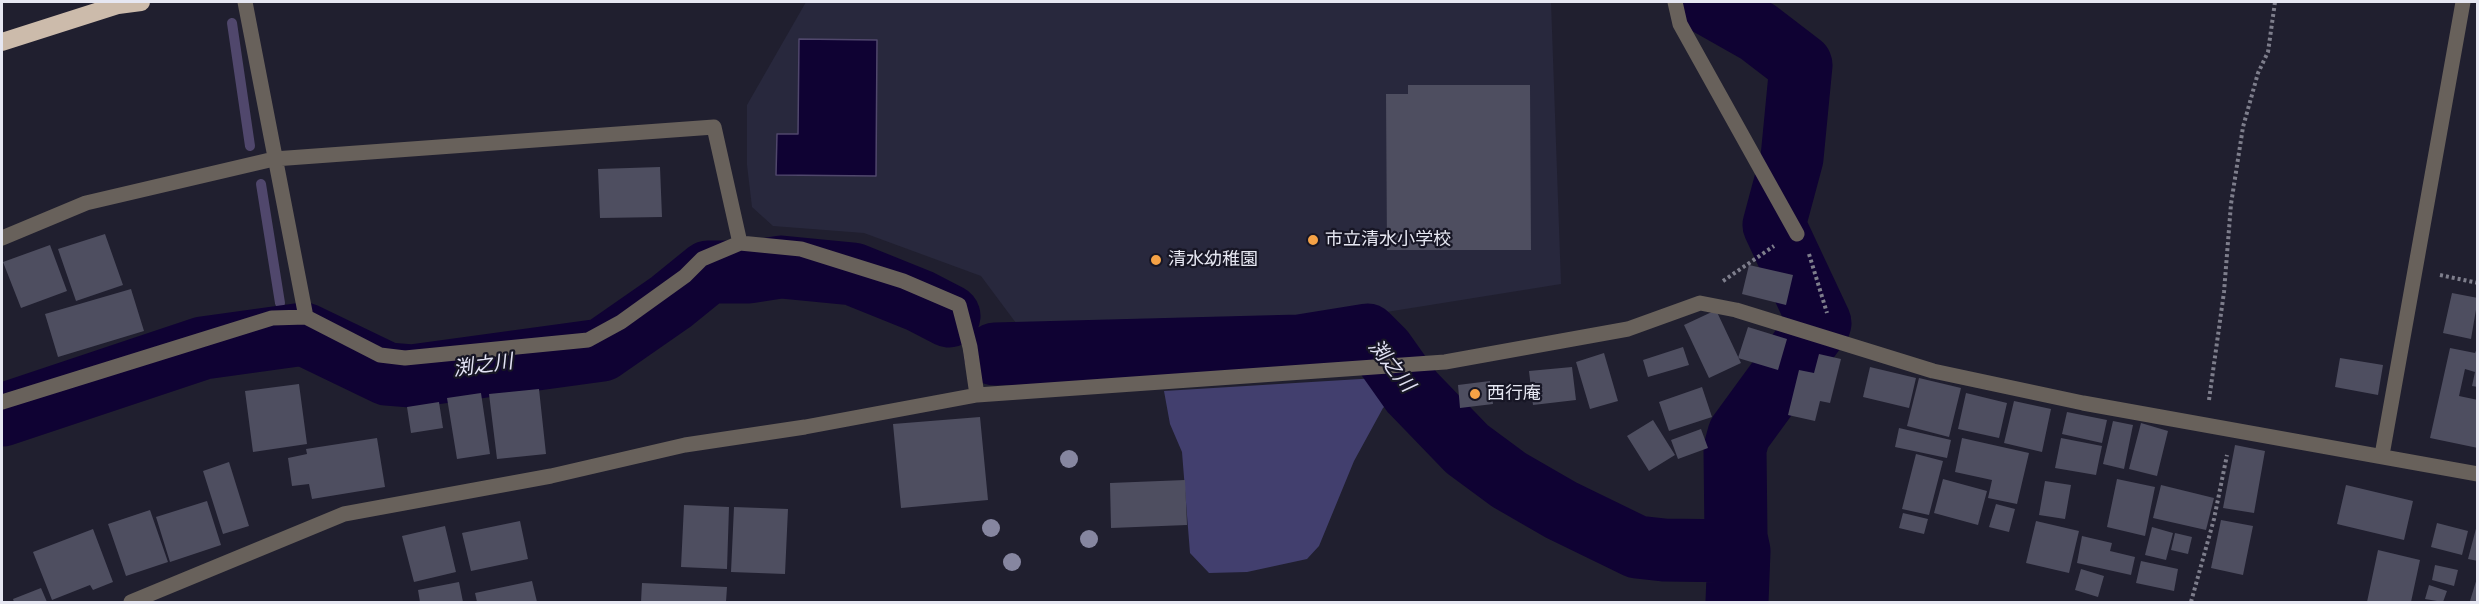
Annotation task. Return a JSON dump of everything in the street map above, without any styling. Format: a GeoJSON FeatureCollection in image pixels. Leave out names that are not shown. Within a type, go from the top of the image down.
{"type":"FeatureCollection","features":[{"type":"Feature","properties":{"kind":"highway"},"geometry":{"type":"LineString","coordinates":[[2,42],[118,5],[141,2]]}},
{"type":"Feature","properties":{"kind":"street"},"geometry":{"type":"LineString","coordinates":[[245,2],[269,114],[274,159],[306,317]]}},
{"type":"Feature","properties":{"kind":"street"},"geometry":{"type":"LineString","coordinates":[[1675,2],[1680,24],[1794,229]]}},
{"type":"Feature","properties":{"kind":"street"},"geometry":{"type":"LineString","coordinates":[[2382,456],[2463,2]]}},
{"type":"Feature","properties":{"kind":"street"},"geometry":{"type":"LineString","coordinates":[[2,238],[86,203],[274,159],[714,127],[740,243]]}},
{"type":"Feature","properties":{"kind":"street"},"geometry":{"type":"LineString","coordinates":[[2,402],[272,318],[306,317],[380,355],[405,358],[588,340],[621,322],[685,276],[702,259],[740,243],[801,249],[903,282],[959,305],[970,347],[976,395]]}},
{"type":"Feature","properties":{"kind":"street"},"geometry":{"type":"LineString","coordinates":[[131,603],[344,514],[551,476],[684,445],[806,427],[976,395],[1445,362],[1628,329],[1700,303],[1736,310],[1932,371],[2083,403],[2478,474]]}},
{"type":"Feature","properties":{"kind":"path"},"geometry":{"type":"LineString","coordinates":[[2209,402],[2224,292],[2231,204],[2243,127],[2258,73],[2268,51],[2275,2]]}},
{"type":"Feature","properties":{"kind":"path"},"geometry":{"type":"LineString","coordinates":[[1794,229],[1807,249],[1819,282],[1827,315]]}},
{"type":"Feature","properties":{"kind":"path"},"geometry":{"type":"LineString","coordinates":[[1700,303],[1728,276],[1778,244]]}},
{"type":"Feature","properties":{"kind":"path"},"geometry":{"type":"LineString","coordinates":[[2415,270],[2478,283]]}},
{"type":"Feature","properties":{"kind":"path"},"geometry":{"type":"LineString","coordinates":[[2191,603],[2214,519],[2228,452]]}},
{"type":"Feature","properties":{"kind":"shaded area"},"geometry":{"type":"Polygon","coordinates":[[[806,2],[1551,2],[1561,284],[1374,314],[1103,331],[1016,323],[981,276],[864,233],[773,226],[752,207],[747,165],[747,105],[806,2]]]}},
{"type":"Feature","properties":{"kind":"shaded area"},"geometry":{"type":"Polygon","coordinates":[[[799,39],[877,40],[876,176],[776,175],[777,134],[798,134],[799,39]]]}},
{"type":"Feature","properties":{"kind":"shaded area"},"geometry":{"type":"Polygon","coordinates":[[[1377,378],[1383,392],[1391,401],[1383,408],[1354,461],[1319,546],[1307,559],[1247,572],[1209,573],[1190,553],[1182,452],[1170,424],[1164,391],[1377,378]]]}},
{"type":"Feature","properties":{"kind":"building"},"geometry":{"type":"Polygon","coordinates":[[[1408,85],[1530,85],[1531,250],[1387,250],[1386,94],[1408,94],[1408,85]]]}},
{"type":"Feature","properties":{"kind":"building"},"geometry":{"type":"Polygon","coordinates":[[[660,167],[662,217],[600,218],[598,169],[660,167]]]}},
{"type":"Feature","properties":{"kind":"building"},"geometry":{"type":"Polygon","coordinates":[[[105,234],[123,285],[76,301],[58,249],[105,234]]]}},
{"type":"Feature","properties":{"kind":"building"},"geometry":{"type":"Polygon","coordinates":[[[50,245],[67,291],[21,308],[3,262],[50,245]]]}},
{"type":"Feature","properties":{"kind":"building"},"geometry":{"type":"Polygon","coordinates":[[[1749,265],[1793,275],[1786,305],[1742,294],[1749,265]]]}},
{"type":"Feature","properties":{"kind":"building"},"geometry":{"type":"Polygon","coordinates":[[[131,289],[144,331],[58,357],[45,314],[131,289]]]}},
{"type":"Feature","properties":{"kind":"building"},"geometry":{"type":"Polygon","coordinates":[[[2452,293],[2478,298],[2471,339],[2443,333],[2452,293]]]}},
{"type":"Feature","properties":{"kind":"building"},"geometry":{"type":"Polygon","coordinates":[[[1716,310],[1741,363],[1709,378],[1684,325],[1716,310]]]}},
{"type":"Feature","properties":{"kind":"building"},"geometry":{"type":"Polygon","coordinates":[[[1748,327],[1787,339],[1778,370],[1738,358],[1748,327]]]}},
{"type":"Feature","properties":{"kind":"building"},"geometry":{"type":"Polygon","coordinates":[[[2478,346],[2478,387],[2472,386],[2475,372],[2465,369],[2459,396],[2478,400],[2478,448],[2430,438],[2450,348],[2475,353],[2478,346]]]}},
{"type":"Feature","properties":{"kind":"building"},"geometry":{"type":"Polygon","coordinates":[[[1683,347],[1689,365],[1648,377],[1643,360],[1683,347]]]}},
{"type":"Feature","properties":{"kind":"building"},"geometry":{"type":"Polygon","coordinates":[[[1604,353],[1618,401],[1590,409],[1576,362],[1604,353]]]}},
{"type":"Feature","properties":{"kind":"building"},"geometry":{"type":"Polygon","coordinates":[[[1819,354],[1841,359],[1830,403],[1820,401],[1815,421],[1788,415],[1799,370],[1814,373],[1819,354]]]}},
{"type":"Feature","properties":{"kind":"building"},"geometry":{"type":"Polygon","coordinates":[[[2340,358],[2383,365],[2378,395],[2335,387],[2340,358]]]}},
{"type":"Feature","properties":{"kind":"building"},"geometry":{"type":"Polygon","coordinates":[[[1572,367],[1576,400],[1533,405],[1529,371],[1572,367]]]}},
{"type":"Feature","properties":{"kind":"building"},"geometry":{"type":"Polygon","coordinates":[[[1870,367],[1916,378],[1909,408],[1863,397],[1870,367]]]}},
{"type":"Feature","properties":{"kind":"building"},"geometry":{"type":"Polygon","coordinates":[[[1919,378],[1961,388],[1949,437],[1907,426],[1919,378]]]}},
{"type":"Feature","properties":{"kind":"building"},"geometry":{"type":"Polygon","coordinates":[[[1490,381],[1493,404],[1460,408],[1458,385],[1490,381]]]}},
{"type":"Feature","properties":{"kind":"building"},"geometry":{"type":"Polygon","coordinates":[[[299,384],[307,444],[253,452],[245,391],[299,384]]]}},
{"type":"Feature","properties":{"kind":"building"},"geometry":{"type":"Polygon","coordinates":[[[1702,387],[1712,417],[1669,431],[1659,402],[1702,387]]]}},
{"type":"Feature","properties":{"kind":"building"},"geometry":{"type":"Polygon","coordinates":[[[539,389],[546,454],[497,459],[489,394],[539,389]]]}},
{"type":"Feature","properties":{"kind":"building"},"geometry":{"type":"Polygon","coordinates":[[[481,393],[490,454],[457,459],[447,398],[481,393]]]}},
{"type":"Feature","properties":{"kind":"building"},"geometry":{"type":"Polygon","coordinates":[[[1966,393],[2007,403],[1999,438],[1958,429],[1966,393]]]}},
{"type":"Feature","properties":{"kind":"building"},"geometry":{"type":"Polygon","coordinates":[[[2014,401],[2051,409],[2042,452],[2004,443],[2014,401]]]}},
{"type":"Feature","properties":{"kind":"building"},"geometry":{"type":"Polygon","coordinates":[[[439,402],[443,428],[411,433],[407,407],[439,402]]]}},
{"type":"Feature","properties":{"kind":"building"},"geometry":{"type":"Polygon","coordinates":[[[2067,412],[2107,420],[2102,443],[2062,434],[2067,412]]]}},
{"type":"Feature","properties":{"kind":"building"},"geometry":{"type":"Polygon","coordinates":[[[980,417],[988,500],[901,508],[893,424],[980,417]]]}},
{"type":"Feature","properties":{"kind":"building"},"geometry":{"type":"Polygon","coordinates":[[[1653,420],[1675,455],[1649,471],[1627,436],[1653,420]]]}},
{"type":"Feature","properties":{"kind":"building"},"geometry":{"type":"Polygon","coordinates":[[[2113,421],[2133,425],[2124,469],[2103,464],[2113,421]]]}},
{"type":"Feature","properties":{"kind":"building"},"geometry":{"type":"Polygon","coordinates":[[[2141,423],[2168,431],[2157,476],[2129,469],[2141,423]]]}},
{"type":"Feature","properties":{"kind":"building"},"geometry":{"type":"Polygon","coordinates":[[[1899,428],[1951,440],[1947,458],[1895,447],[1899,428]]]}},
{"type":"Feature","properties":{"kind":"building"},"geometry":{"type":"Polygon","coordinates":[[[1701,429],[1708,448],[1678,459],[1671,440],[1701,429]]]}},
{"type":"Feature","properties":{"kind":"building"},"geometry":{"type":"Polygon","coordinates":[[[377,438],[385,487],[312,499],[309,484],[292,486],[288,458],[307,454],[306,449],[377,438]]]}},
{"type":"Feature","properties":{"kind":"building"},"geometry":{"type":"Polygon","coordinates":[[[1962,438],[2029,453],[2017,504],[1988,498],[1992,480],[1955,472],[1962,438]]]}},
{"type":"Feature","properties":{"kind":"building"},"geometry":{"type":"Polygon","coordinates":[[[2061,438],[2102,446],[2096,475],[2055,468],[2061,438]]]}},
{"type":"Feature","properties":{"kind":"building"},"geometry":{"type":"Polygon","coordinates":[[[2235,445],[2265,451],[2254,513],[2223,508],[2235,445]]]}},
{"type":"Feature","properties":{"kind":"building"},"geometry":{"type":"Polygon","coordinates":[[[1916,454],[1943,461],[1929,515],[1902,509],[1916,454]]]}},
{"type":"Feature","properties":{"kind":"building"},"geometry":{"type":"Polygon","coordinates":[[[229,462],[249,526],[223,534],[203,471],[229,462]]]}},
{"type":"Feature","properties":{"kind":"building"},"geometry":{"type":"Polygon","coordinates":[[[1943,479],[1987,491],[1978,525],[1934,513],[1943,479]]]}},
{"type":"Feature","properties":{"kind":"building"},"geometry":{"type":"Polygon","coordinates":[[[2117,479],[2155,487],[2145,536],[2107,527],[2117,479]]]}},
{"type":"Feature","properties":{"kind":"building"},"geometry":{"type":"Polygon","coordinates":[[[1185,480],[1187,525],[1111,528],[1110,483],[1185,480]]]}},
{"type":"Feature","properties":{"kind":"building"},"geometry":{"type":"Polygon","coordinates":[[[2045,481],[2071,485],[2065,519],[2039,515],[2045,481]]]}},
{"type":"Feature","properties":{"kind":"building"},"geometry":{"type":"Polygon","coordinates":[[[2161,485],[2214,498],[2206,530],[2153,518],[2161,485]]]}},
{"type":"Feature","properties":{"kind":"building"},"geometry":{"type":"Polygon","coordinates":[[[2346,485],[2413,501],[2404,540],[2337,524],[2346,485]]]}},
{"type":"Feature","properties":{"kind":"building"},"geometry":{"type":"Polygon","coordinates":[[[207,501],[221,545],[170,562],[156,517],[207,501]]]}},
{"type":"Feature","properties":{"kind":"building"},"geometry":{"type":"Polygon","coordinates":[[[1996,504],[2015,509],[2009,532],[1989,527],[1996,504]]]}},
{"type":"Feature","properties":{"kind":"building"},"geometry":{"type":"Polygon","coordinates":[[[684,505],[729,507],[727,569],[681,567],[684,505]]]}},
{"type":"Feature","properties":{"kind":"building"},"geometry":{"type":"Polygon","coordinates":[[[734,507],[788,509],[785,574],[731,572],[734,507]]]}},
{"type":"Feature","properties":{"kind":"building"},"geometry":{"type":"Polygon","coordinates":[[[150,510],[168,562],[126,576],[108,524],[150,510]]]}},
{"type":"Feature","properties":{"kind":"building"},"geometry":{"type":"Polygon","coordinates":[[[1903,513],[1928,519],[1924,534],[1899,528],[1903,513]]]}},
{"type":"Feature","properties":{"kind":"building"},"geometry":{"type":"Polygon","coordinates":[[[2221,520],[2253,526],[2243,575],[2211,568],[2221,520]]]}},
{"type":"Feature","properties":{"kind":"building"},"geometry":{"type":"Polygon","coordinates":[[[520,521],[528,559],[471,571],[462,533],[520,521]]]}},
{"type":"Feature","properties":{"kind":"building"},"geometry":{"type":"Polygon","coordinates":[[[2036,521],[2079,531],[2069,573],[2026,563],[2036,521]]]}},
{"type":"Feature","properties":{"kind":"building"},"geometry":{"type":"Polygon","coordinates":[[[2478,521],[2478,561],[2468,559],[2478,521]]]}},
{"type":"Feature","properties":{"kind":"building"},"geometry":{"type":"Polygon","coordinates":[[[2437,523],[2468,531],[2462,555],[2431,547],[2437,523]]]}},
{"type":"Feature","properties":{"kind":"building"},"geometry":{"type":"Polygon","coordinates":[[[445,526],[456,572],[414,582],[402,536],[445,526]]]}},
{"type":"Feature","properties":{"kind":"building"},"geometry":{"type":"Polygon","coordinates":[[[2152,527],[2173,533],[2166,560],[2145,555],[2152,527]]]}},
{"type":"Feature","properties":{"kind":"building"},"geometry":{"type":"Polygon","coordinates":[[[93,529],[113,582],[93,590],[90,585],[52,600],[33,552],[93,529]]]}},
{"type":"Feature","properties":{"kind":"building"},"geometry":{"type":"Polygon","coordinates":[[[2175,533],[2192,537],[2188,554],[2171,550],[2175,533]]]}},
{"type":"Feature","properties":{"kind":"building"},"geometry":{"type":"Polygon","coordinates":[[[2082,536],[2112,543],[2110,551],[2135,557],[2131,575],[2077,563],[2082,536]]]}},
{"type":"Feature","properties":{"kind":"building"},"geometry":{"type":"Polygon","coordinates":[[[2378,550],[2420,560],[2411,602],[2367,602],[2378,550]]]}},
{"type":"Feature","properties":{"kind":"building"},"geometry":{"type":"Polygon","coordinates":[[[2141,561],[2178,569],[2174,591],[2136,583],[2141,561]]]}},
{"type":"Feature","properties":{"kind":"building"},"geometry":{"type":"Polygon","coordinates":[[[2435,565],[2458,570],[2454,586],[2432,580],[2435,565]]]}},
{"type":"Feature","properties":{"kind":"building"},"geometry":{"type":"Polygon","coordinates":[[[2081,569],[2104,576],[2098,597],[2075,590],[2081,569]]]}},
{"type":"Feature","properties":{"kind":"building"},"geometry":{"type":"Polygon","coordinates":[[[2477,578],[2478,602],[2474,602],[2470,601],[2477,578]]]}},
{"type":"Feature","properties":{"kind":"building"},"geometry":{"type":"Polygon","coordinates":[[[532,581],[537,602],[477,602],[475,593],[532,581]]]}},
{"type":"Feature","properties":{"kind":"building"},"geometry":{"type":"Polygon","coordinates":[[[459,582],[463,602],[420,602],[418,590],[459,582]]]}},
{"type":"Feature","properties":{"kind":"building"},"geometry":{"type":"Polygon","coordinates":[[[642,583],[727,587],[726,602],[641,602],[642,583]]]}},
{"type":"Feature","properties":{"kind":"building"},"geometry":{"type":"Polygon","coordinates":[[[2429,585],[2447,591],[2443,602],[2425,599],[2429,585]]]}},
{"type":"Feature","properties":{"kind":"building"},"geometry":{"type":"Polygon","coordinates":[[[41,588],[47,602],[14,602],[13,599],[41,588]]]}},
{"type":"Feature","properties":{"kind":"waterway"},"geometry":{"type":"LineString","coordinates":[[1705,2],[1758,32],[1801,65],[1792,158],[1774,225],[1820,323],[1739,434],[1735,449],[1736,537],[1739,551],[1737,602]]}},
{"type":"Feature","properties":{"kind":"waterway"},"geometry":{"type":"LineString","coordinates":[[232,23],[250,146]]}},
{"type":"Feature","properties":{"kind":"waterway"},"geometry":{"type":"LineString","coordinates":[[261,184],[280,303]]}},
{"type":"Feature","properties":{"kind":"waterway","name":"渕之川"},"geometry":{"type":"LineString","coordinates":[[2,415],[203,348],[304,334],[387,374],[412,376],[602,350],[671,302],[708,272],[749,272],[781,267],[853,274],[920,301],[949,316]]}},
{"type":"Feature","properties":{"kind":"waterway","name":"渕之川"},"geometry":{"type":"LineString","coordinates":[[995,354],[1299,346],[1367,335],[1383,351],[1412,392],[1467,449],[1509,480],[1561,510],[1637,547],[1664,550],[1739,551]]}},
{"type":"Feature","properties":{"kind":"place","name":"市立清水小学校"},"geometry":{"type":"Point","coordinates":[1313,240]}},
{"type":"Feature","properties":{"kind":"place","name":"清水幼稚園"},"geometry":{"type":"Point","coordinates":[1156,260]}},
{"type":"Feature","properties":{"kind":"place","name":"西行庵"},"geometry":{"type":"Point","coordinates":[1475,394]}}]}
